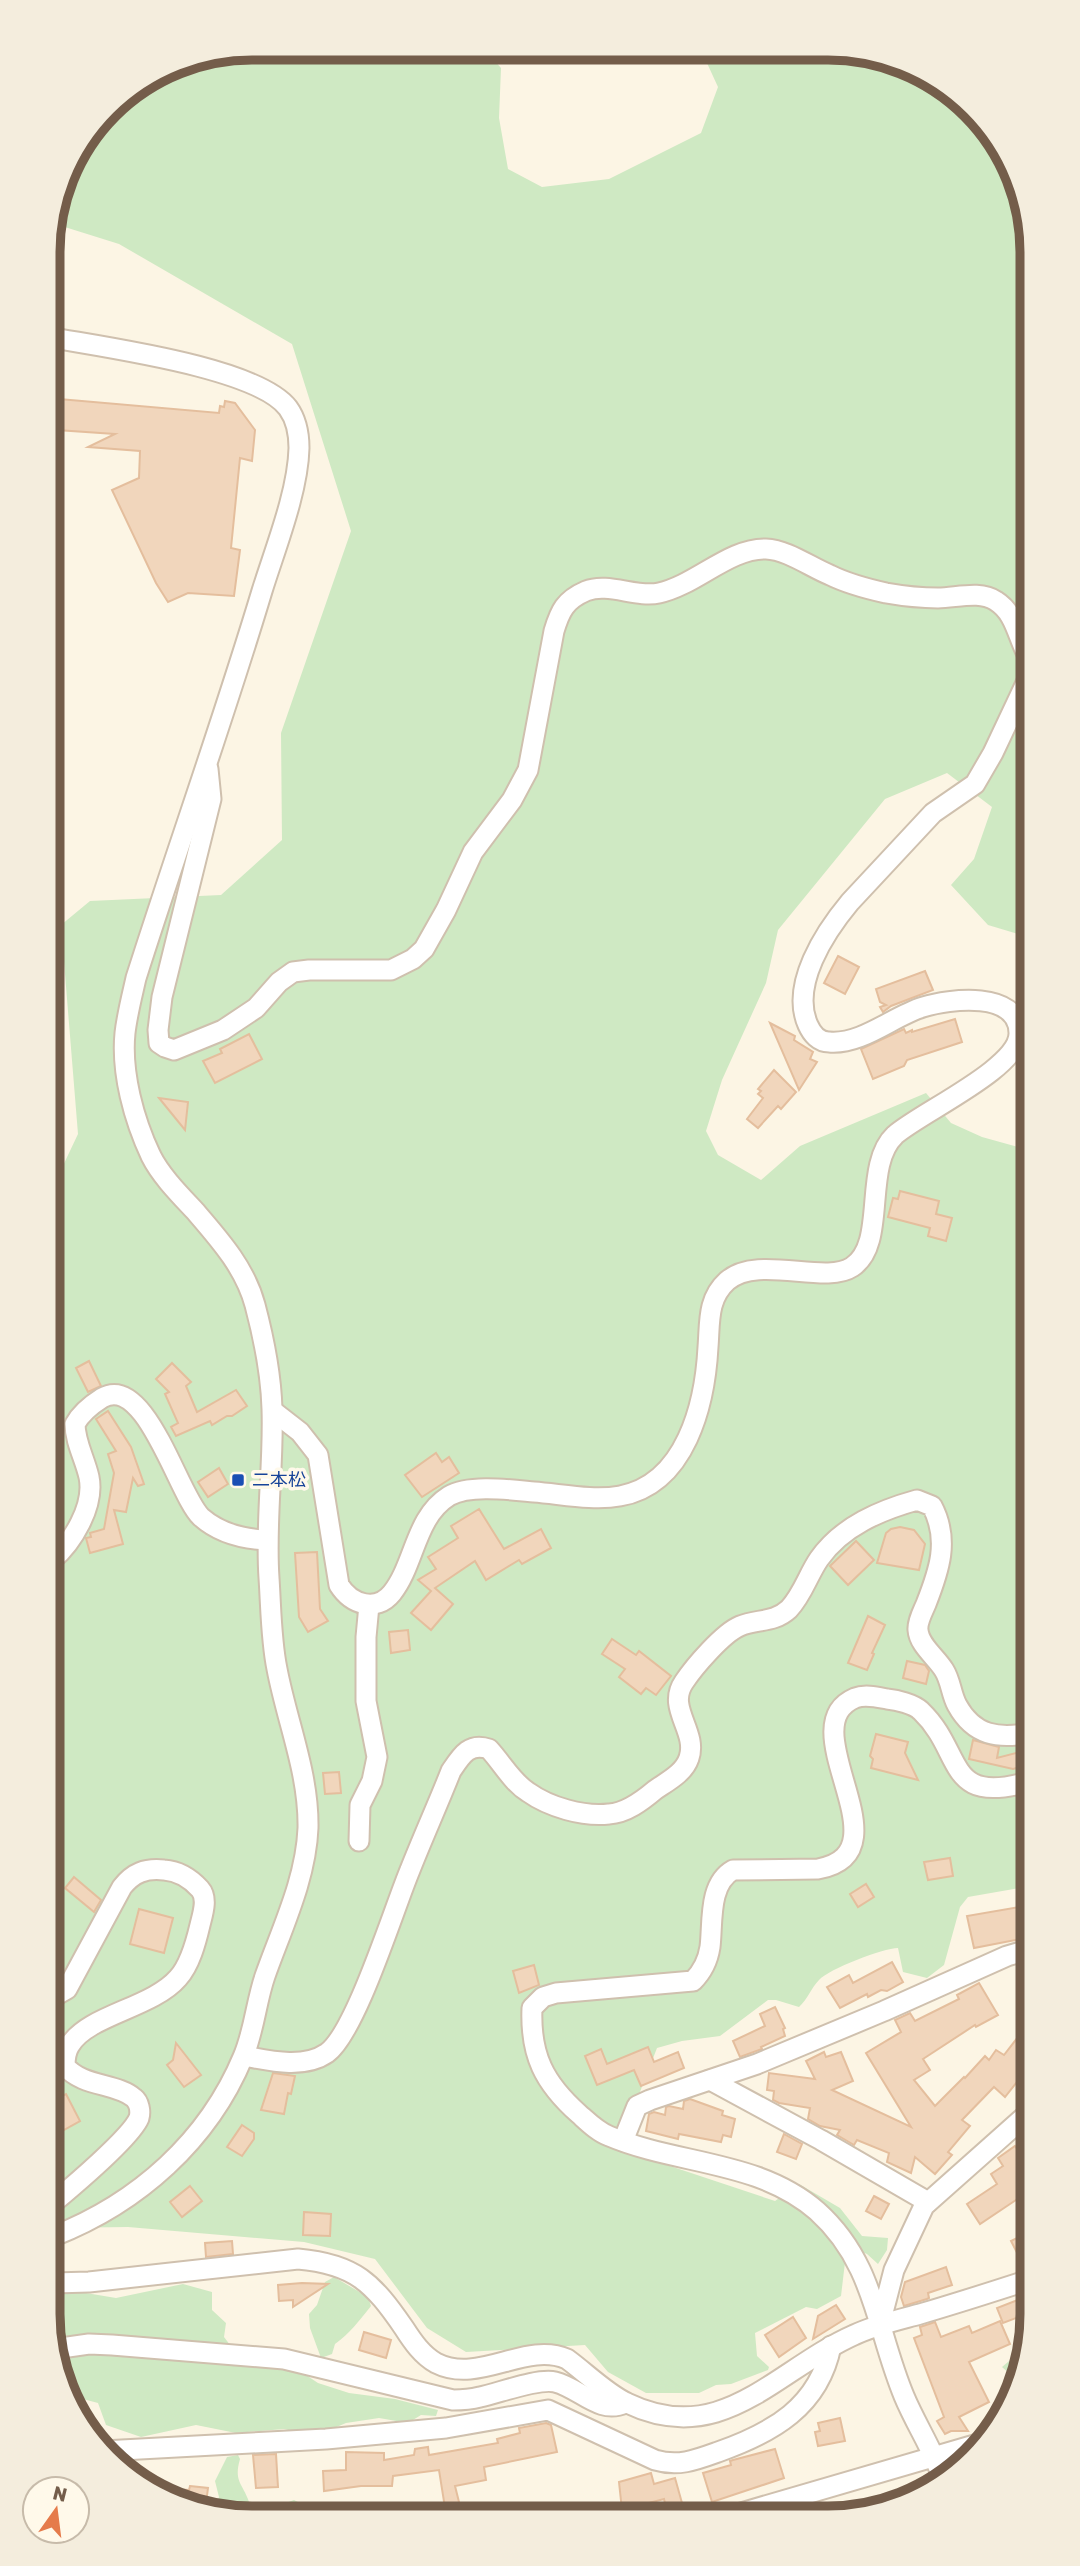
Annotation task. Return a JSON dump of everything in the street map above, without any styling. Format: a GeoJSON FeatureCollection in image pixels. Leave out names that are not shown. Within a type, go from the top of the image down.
{"type":"FeatureCollection","features":[{"type":"Feature","properties":{"kind":"street"},"geometry":{"type":"LineString","coordinates":[[60,339],[169,359],[252,382],[288,408],[298,430],[299,450],[294,485],[208,761],[136,978],[125,1034],[127,1077],[136,1117],[152,1159],[224,1245],[243,1275],[254,1302],[269,1368],[273,1411],[266,1540],[276,1667],[306,1789],[308,1829],[303,1867],[264,1979],[244,2056],[215,2112],[184,2151],[151,2180],[112,2208],[60,2233]]}},
{"type":"Feature","properties":{"kind":"street"},"geometry":{"type":"LineString","coordinates":[[208,761],[211,799],[162,997],[158,1030],[159,1043],[174,1050],[223,1030],[256,1008],[279,982],[293,972],[391,970],[413,959],[424,949],[442,920],[473,852],[512,800],[528,770],[554,631],[561,609],[587,590],[657,594],[681,586],[745,551],[768,549],[832,576],[883,592],[915,597],[971,595],[993,598],[1010,612],[1020,637]]}},
{"type":"Feature","properties":{"kind":"street"},"geometry":{"type":"LineString","coordinates":[[273,1411],[300,1432],[318,1454],[339,1585],[359,1603],[369,1605],[381,1603],[391,1594],[425,1523],[442,1501],[457,1492],[501,1490],[615,1497],[643,1488],[656,1480],[683,1449],[692,1429],[704,1388],[712,1302],[722,1286],[735,1275],[753,1270],[838,1272],[854,1266],[865,1252],[869,1241],[877,1174],[888,1143],[912,1122],[979,1080],[1012,1053],[1017,1045],[1017,1022],[1008,1009],[976,1000],[923,1007],[858,1037],[829,1042],[821,1040],[811,1031],[805,1019],[803,994],[817,952],[844,910],[933,813],[975,784],[1020,696]]}},
{"type":"Feature","properties":{"kind":"street"},"geometry":{"type":"LineString","coordinates":[[60,1553],[87,1505],[90,1481],[75,1433],[75,1424],[91,1405],[108,1395],[127,1398],[143,1413],[200,1516],[221,1530],[247,1539],[266,1540]]}},
{"type":"Feature","properties":{"kind":"street"},"geometry":{"type":"LineString","coordinates":[[244,2056],[281,2062],[310,2060],[326,2053],[340,2041],[374,1964],[451,1771],[462,1754],[473,1747],[489,1749],[510,1776],[527,1792],[547,1802],[579,1812],[610,1815],[637,1805],[684,1769],[689,1757],[690,1739],[678,1705],[678,1694],[684,1682],[737,1627],[775,1619],[789,1609],[807,1585],[820,1559],[837,1541],[872,1515],[917,1500],[932,1506],[941,1529],[943,1549],[935,1581],[917,1628],[921,1641],[950,1680],[956,1703],[970,1724],[989,1735],[1020,1734]]}},
{"type":"Feature","properties":{"kind":"street"},"geometry":{"type":"LineString","coordinates":[[359,1841],[360,1805],[372,1781],[377,1757],[366,1701],[369,1605]]}},
{"type":"Feature","properties":{"kind":"street"},"geometry":{"type":"LineString","coordinates":[[940,2470],[936,2456],[904,2397],[872,2292],[843,2240],[815,2210],[794,2194],[759,2176],[606,2135],[560,2097],[547,2080],[537,2059],[533,2040],[532,2008],[544,1997],[556,1993],[693,1982],[702,1971],[710,1948],[710,1922],[717,1892],[726,1874],[733,1870],[818,1869],[830,1867],[848,1855],[853,1839],[853,1820],[833,1729],[837,1714],[855,1698],[868,1696],[892,1699],[919,1709],[946,1748],[956,1769],[969,1781],[980,1786],[1011,1787],[1020,1784]]}},
{"type":"Feature","properties":{"kind":"street"},"geometry":{"type":"LineString","coordinates":[[60,1993],[67,1989],[122,1887],[131,1877],[143,1871],[171,1870],[193,1881],[204,1893],[204,1908],[197,1939],[178,1978],[137,2006],[85,2031],[70,2045],[65,2066],[69,2071],[134,2098],[140,2108],[138,2118],[131,2128],[83,2178],[60,2197]]}},
{"type":"Feature","properties":{"kind":"street"},"geometry":{"type":"LineString","coordinates":[[623,2141],[637,2106],[678,2089],[757,2064],[1020,1952]]}},
{"type":"Feature","properties":{"kind":"street"},"geometry":{"type":"LineString","coordinates":[[710,2080],[928,2202]]}},
{"type":"Feature","properties":{"kind":"street"},"geometry":{"type":"LineString","coordinates":[[880,2325],[894,2270],[924,2206],[1020,2121]]}},
{"type":"Feature","properties":{"kind":"street"},"geometry":{"type":"LineString","coordinates":[[60,2283],[298,2259],[320,2261],[349,2271],[371,2284],[415,2345],[437,2364],[462,2370],[475,2369],[528,2356],[556,2354],[567,2358],[625,2403],[652,2413],[695,2417],[718,2414],[831,2346],[880,2325],[1020,2282]]}},
{"type":"Feature","properties":{"kind":"street"},"geometry":{"type":"LineString","coordinates":[[63,2348],[101,2344],[284,2359],[453,2400],[480,2398],[550,2381],[571,2388],[602,2405],[610,2407],[625,2403]]}},
{"type":"Feature","properties":{"kind":"street"},"geometry":{"type":"LineString","coordinates":[[116,2450],[326,2439],[446,2428],[548,2410],[655,2460],[682,2464],[756,2439],[781,2423],[810,2394],[826,2367],[831,2346]]}},
{"type":"Feature","properties":{"kind":"street"},"geometry":{"type":"LineString","coordinates":[[762,2506],[967,2447]]}},
{"type":"Feature","properties":{"kind":"green space"},"geometry":{"type":"Polygon","coordinates":[[[239,60],[494,60],[501,68],[499,118],[508,169],[542,187],[609,179],[701,133],[718,87],[706,60],[841,60],[866,63],[913,79],[955,107],[981,135],[995,156],[1014,202],[1020,252],[1020,935],[988,925],[951,885],[974,859],[992,807],[947,773],[885,799],[778,930],[766,983],[722,1080],[706,1131],[718,1155],[761,1180],[800,1146],[926,1093],[951,1123],[982,1137],[1020,1148],[1020,1888],[968,1897],[960,1907],[944,1965],[927,1978],[903,1972],[898,1948],[881,1951],[825,1975],[799,2007],[768,2000],[720,2036],[682,2041],[657,2048],[638,2097],[616,2128],[646,2158],[775,2201],[799,2184],[840,2208],[862,2236],[888,2238],[887,2250],[878,2264],[867,2254],[857,2250],[846,2254],[841,2296],[817,2309],[806,2307],[755,2333],[757,2356],[769,2367],[768,2370],[731,2384],[716,2385],[699,2393],[646,2393],[608,2372],[585,2345],[466,2352],[427,2328],[375,2259],[304,2242],[128,2227],[60,2228],[60,1172],[78,1134],[61,925],[90,901],[221,895],[282,840],[281,733],[351,531],[292,344],[119,244],[61,226],[74,178],[92,145],[116,116],[156,85],[202,66],[239,60]]]}},
{"type":"Feature","properties":{"kind":"green space"},"geometry":{"type":"Polygon","coordinates":[[[334,2277],[368,2297],[371,2306],[335,2344],[332,2354],[321,2358],[310,2328],[309,2314],[317,2305],[325,2282],[334,2277]]]}},
{"type":"Feature","properties":{"kind":"green space"},"geometry":{"type":"Polygon","coordinates":[[[183,2284],[212,2292],[212,2310],[226,2323],[224,2337],[243,2362],[303,2373],[318,2383],[349,2393],[395,2399],[438,2410],[436,2416],[421,2415],[408,2423],[379,2418],[346,2423],[315,2436],[284,2429],[236,2433],[196,2425],[141,2437],[106,2425],[98,2403],[83,2399],[81,2401],[74,2388],[61,2339],[60,2292],[80,2292],[116,2298],[183,2284]]]}},
{"type":"Feature","properties":{"kind":"green space"},"geometry":{"type":"Polygon","coordinates":[[[1018,2343],[1017,2352],[1010,2374],[1002,2367],[1015,2356],[1018,2343]]]}},
{"type":"Feature","properties":{"kind":"green space"},"geometry":{"type":"Polygon","coordinates":[[[238,2455],[239,2479],[250,2505],[262,2506],[217,2503],[219,2497],[215,2481],[227,2457],[238,2455]]]}},
{"type":"Feature","properties":{"kind":"green space"},"geometry":{"type":"Polygon","coordinates":[[[294,2500],[306,2506],[272,2506],[283,2504],[294,2500]]]}},
{"type":"Feature","properties":{"kind":"building"},"geometry":{"type":"Polygon","coordinates":[[[60,399],[219,413],[220,406],[224,407],[225,401],[235,403],[255,430],[252,461],[240,458],[231,548],[240,550],[234,596],[188,593],[168,602],[156,583],[112,490],[139,478],[140,451],[88,447],[115,434],[60,430],[60,399]]]}},
{"type":"Feature","properties":{"kind":"building"},"geometry":{"type":"Polygon","coordinates":[[[838,956],[859,967],[845,994],[824,983],[838,956]]]}},
{"type":"Feature","properties":{"kind":"building"},"geometry":{"type":"Polygon","coordinates":[[[925,971],[933,990],[891,1006],[883,1012],[880,1007],[886,1005],[880,1002],[876,989],[925,971]]]}},
{"type":"Feature","properties":{"kind":"building"},"geometry":{"type":"Polygon","coordinates":[[[955,1019],[962,1042],[907,1060],[904,1066],[873,1079],[861,1049],[904,1029],[906,1033],[912,1032],[955,1019]]]}},
{"type":"Feature","properties":{"kind":"building"},"geometry":{"type":"Polygon","coordinates":[[[770,1023],[795,1036],[794,1040],[813,1052],[810,1059],[817,1062],[799,1090],[770,1023]]]}},
{"type":"Feature","properties":{"kind":"building"},"geometry":{"type":"Polygon","coordinates":[[[249,1034],[262,1059],[215,1083],[203,1061],[222,1053],[220,1049],[249,1034]]]}},
{"type":"Feature","properties":{"kind":"building"},"geometry":{"type":"Polygon","coordinates":[[[774,1070],[796,1092],[781,1109],[778,1106],[758,1128],[747,1119],[763,1098],[758,1094],[761,1091],[758,1089],[774,1070]]]}},
{"type":"Feature","properties":{"kind":"building"},"geometry":{"type":"Polygon","coordinates":[[[159,1098],[188,1102],[185,1130],[159,1098]]]}},
{"type":"Feature","properties":{"kind":"building"},"geometry":{"type":"Polygon","coordinates":[[[900,1191],[939,1201],[936,1214],[952,1218],[946,1241],[928,1236],[930,1228],[888,1217],[893,1198],[898,1199],[900,1191]]]}},
{"type":"Feature","properties":{"kind":"building"},"geometry":{"type":"Polygon","coordinates":[[[89,1361],[101,1386],[88,1392],[76,1368],[89,1361]]]}},
{"type":"Feature","properties":{"kind":"building"},"geometry":{"type":"Polygon","coordinates":[[[172,1363],[191,1382],[186,1386],[197,1412],[236,1390],[247,1406],[212,1425],[210,1421],[176,1436],[171,1427],[178,1423],[165,1394],[169,1392],[156,1379],[172,1363]]]}},
{"type":"Feature","properties":{"kind":"building"},"geometry":{"type":"Polygon","coordinates":[[[108,1411],[131,1447],[144,1484],[138,1486],[133,1478],[126,1512],[114,1510],[123,1544],[90,1553],[86,1538],[91,1537],[90,1533],[104,1529],[114,1473],[108,1454],[116,1451],[96,1419],[108,1411]]]}},
{"type":"Feature","properties":{"kind":"building"},"geometry":{"type":"Polygon","coordinates":[[[436,1453],[442,1462],[449,1457],[459,1473],[422,1497],[405,1475],[436,1453]]]}},
{"type":"Feature","properties":{"kind":"building"},"geometry":{"type":"Polygon","coordinates":[[[219,1468],[228,1484],[208,1497],[198,1482],[219,1468]]]}},
{"type":"Feature","properties":{"kind":"building"},"geometry":{"type":"Polygon","coordinates":[[[479,1509],[504,1549],[541,1529],[551,1548],[522,1564],[519,1560],[486,1580],[475,1561],[435,1588],[453,1604],[431,1630],[411,1613],[431,1591],[418,1580],[436,1569],[428,1557],[458,1538],[451,1526],[479,1509]]]}},
{"type":"Feature","properties":{"kind":"building"},"geometry":{"type":"Polygon","coordinates":[[[900,1527],[914,1530],[925,1544],[919,1570],[877,1563],[886,1533],[900,1527]]]}},
{"type":"Feature","properties":{"kind":"building"},"geometry":{"type":"Polygon","coordinates":[[[856,1541],[874,1560],[848,1585],[830,1566],[856,1541]]]}},
{"type":"Feature","properties":{"kind":"building"},"geometry":{"type":"Polygon","coordinates":[[[317,1552],[320,1609],[328,1621],[308,1632],[299,1617],[295,1553],[317,1552]]]}},
{"type":"Feature","properties":{"kind":"building"},"geometry":{"type":"Polygon","coordinates":[[[868,1616],[885,1625],[867,1670],[848,1663],[868,1616]]]}},
{"type":"Feature","properties":{"kind":"building"},"geometry":{"type":"Polygon","coordinates":[[[408,1630],[410,1650],[391,1653],[389,1632],[408,1630]]]}},
{"type":"Feature","properties":{"kind":"building"},"geometry":{"type":"Polygon","coordinates":[[[612,1639],[636,1655],[639,1651],[671,1676],[656,1695],[646,1688],[641,1694],[619,1677],[625,1669],[602,1654],[612,1639]]]}},
{"type":"Feature","properties":{"kind":"building"},"geometry":{"type":"Polygon","coordinates":[[[907,1661],[925,1665],[929,1671],[926,1684],[903,1678],[907,1661]]]}},
{"type":"Feature","properties":{"kind":"building"},"geometry":{"type":"Polygon","coordinates":[[[876,1734],[908,1742],[905,1753],[918,1780],[871,1768],[873,1759],[870,1756],[876,1734]]]}},
{"type":"Feature","properties":{"kind":"building"},"geometry":{"type":"Polygon","coordinates":[[[973,1740],[999,1747],[997,1758],[1020,1752],[1020,1767],[1013,1769],[969,1759],[973,1740]]]}},
{"type":"Feature","properties":{"kind":"building"},"geometry":{"type":"Polygon","coordinates":[[[339,1772],[341,1793],[325,1794],[323,1773],[339,1772]]]}},
{"type":"Feature","properties":{"kind":"building"},"geometry":{"type":"Polygon","coordinates":[[[950,1858],[953,1876],[928,1880],[924,1862],[950,1858]]]}},
{"type":"Feature","properties":{"kind":"building"},"geometry":{"type":"Polygon","coordinates":[[[74,1877],[101,1900],[94,1912],[65,1888],[74,1877]]]}},
{"type":"Feature","properties":{"kind":"building"},"geometry":{"type":"Polygon","coordinates":[[[866,1884],[874,1897],[858,1907],[850,1894],[866,1884]]]}},
{"type":"Feature","properties":{"kind":"building"},"geometry":{"type":"Polygon","coordinates":[[[1020,1907],[1020,1939],[974,1948],[967,1916],[1020,1907]]]}},
{"type":"Feature","properties":{"kind":"building"},"geometry":{"type":"Polygon","coordinates":[[[139,1909],[173,1918],[164,1953],[130,1944],[139,1909]]]}},
{"type":"Feature","properties":{"kind":"building"},"geometry":{"type":"Polygon","coordinates":[[[892,1962],[903,1982],[887,1991],[881,1990],[868,1997],[867,1994],[840,2008],[827,1987],[849,1975],[853,1983],[892,1962]]]}},
{"type":"Feature","properties":{"kind":"building"},"geometry":{"type":"Polygon","coordinates":[[[534,1965],[539,1985],[519,1993],[513,1971],[534,1965]]]}},
{"type":"Feature","properties":{"kind":"building"},"geometry":{"type":"Polygon","coordinates":[[[979,1983],[998,2015],[976,2027],[975,2025],[923,2059],[930,2070],[914,2080],[935,2106],[985,2056],[989,2060],[996,2050],[1004,2055],[1018,2037],[1020,2078],[1005,2097],[994,2087],[962,2120],[970,2126],[948,2152],[952,2155],[935,2174],[915,2157],[911,2173],[887,2162],[889,2153],[857,2140],[854,2145],[837,2135],[840,2130],[820,2126],[808,2119],[810,2108],[779,2103],[773,2100],[774,2091],[767,2090],[769,2073],[815,2079],[806,2061],[824,2052],[826,2057],[841,2052],[853,2081],[832,2090],[911,2127],[866,2053],[901,2032],[895,2020],[910,2013],[915,2021],[959,1999],[957,1995],[979,1983]]]}},
{"type":"Feature","properties":{"kind":"building"},"geometry":{"type":"Polygon","coordinates":[[[775,2007],[785,2028],[785,2036],[740,2057],[733,2041],[765,2026],[760,2014],[775,2007]]]}},
{"type":"Feature","properties":{"kind":"building"},"geometry":{"type":"Polygon","coordinates":[[[176,2043],[201,2075],[184,2087],[167,2065],[173,2060],[176,2043]]]}},
{"type":"Feature","properties":{"kind":"building"},"geometry":{"type":"Polygon","coordinates":[[[648,2047],[654,2062],[678,2052],[684,2068],[641,2086],[634,2070],[597,2085],[585,2056],[601,2049],[607,2064],[648,2047]]]}},
{"type":"Feature","properties":{"kind":"building"},"geometry":{"type":"Polygon","coordinates":[[[273,2073],[295,2076],[284,2114],[261,2110],[273,2073]]]}},
{"type":"Feature","properties":{"kind":"building"},"geometry":{"type":"Polygon","coordinates":[[[66,2094],[80,2121],[60,2132],[60,2097],[66,2094]]]}},
{"type":"Feature","properties":{"kind":"building"},"geometry":{"type":"Polygon","coordinates":[[[690,2099],[723,2111],[722,2115],[735,2119],[731,2137],[723,2135],[721,2142],[679,2134],[678,2139],[646,2131],[649,2114],[654,2112],[665,2115],[666,2107],[669,2106],[683,2109],[684,2101],[690,2099]]]}},
{"type":"Feature","properties":{"kind":"building"},"geometry":{"type":"Polygon","coordinates":[[[242,2125],[254,2133],[254,2139],[242,2156],[227,2147],[242,2125]]]}},
{"type":"Feature","properties":{"kind":"building"},"geometry":{"type":"Polygon","coordinates":[[[784,2134],[802,2144],[796,2159],[777,2152],[784,2134]]]}},
{"type":"Feature","properties":{"kind":"building"},"geometry":{"type":"Polygon","coordinates":[[[1015,2146],[1020,2153],[1020,2197],[980,2224],[967,2204],[997,2184],[991,2174],[1003,2166],[998,2158],[1015,2146]]]}},
{"type":"Feature","properties":{"kind":"building"},"geometry":{"type":"Polygon","coordinates":[[[190,2186],[202,2201],[182,2217],[170,2202],[190,2186]]]}},
{"type":"Feature","properties":{"kind":"building"},"geometry":{"type":"Polygon","coordinates":[[[874,2196],[889,2204],[881,2219],[866,2211],[874,2196]]]}},
{"type":"Feature","properties":{"kind":"building"},"geometry":{"type":"Polygon","coordinates":[[[304,2212],[331,2214],[330,2236],[303,2235],[304,2212]]]}},
{"type":"Feature","properties":{"kind":"building"},"geometry":{"type":"Polygon","coordinates":[[[1020,2236],[1020,2258],[1011,2241],[1020,2236]]]}},
{"type":"Feature","properties":{"kind":"building"},"geometry":{"type":"Polygon","coordinates":[[[232,2241],[233,2254],[206,2257],[205,2243],[232,2241]]]}},
{"type":"Feature","properties":{"kind":"building"},"geometry":{"type":"Polygon","coordinates":[[[946,2267],[952,2285],[928,2293],[927,2299],[904,2306],[901,2297],[905,2282],[946,2267]]]}},
{"type":"Feature","properties":{"kind":"building"},"geometry":{"type":"Polygon","coordinates":[[[328,2284],[293,2307],[293,2300],[279,2301],[278,2285],[328,2284]]]}},
{"type":"Feature","properties":{"kind":"building"},"geometry":{"type":"Polygon","coordinates":[[[1020,2299],[1020,2316],[1003,2323],[997,2308],[1020,2299]]]}},
{"type":"Feature","properties":{"kind":"building"},"geometry":{"type":"Polygon","coordinates":[[[836,2305],[845,2319],[813,2339],[818,2316],[836,2305]]]}},
{"type":"Feature","properties":{"kind":"building"},"geometry":{"type":"Polygon","coordinates":[[[793,2317],[806,2338],[779,2357],[765,2335],[793,2317]]]}},
{"type":"Feature","properties":{"kind":"building"},"geometry":{"type":"Polygon","coordinates":[[[1000,2321],[1010,2344],[969,2362],[989,2402],[959,2417],[968,2431],[951,2431],[945,2434],[937,2421],[944,2417],[914,2338],[922,2335],[920,2327],[935,2322],[941,2337],[969,2326],[972,2333],[1000,2321]]]}},
{"type":"Feature","properties":{"kind":"building"},"geometry":{"type":"Polygon","coordinates":[[[364,2332],[391,2340],[386,2358],[359,2350],[364,2332]]]}},
{"type":"Feature","properties":{"kind":"building"},"geometry":{"type":"Polygon","coordinates":[[[840,2418],[845,2441],[818,2446],[815,2432],[820,2431],[818,2423],[840,2418]]]}},
{"type":"Feature","properties":{"kind":"building"},"geometry":{"type":"Polygon","coordinates":[[[546,2423],[551,2425],[557,2452],[484,2467],[486,2480],[455,2486],[460,2506],[445,2506],[439,2470],[393,2476],[392,2486],[361,2486],[324,2491],[323,2471],[346,2470],[346,2452],[384,2453],[384,2460],[414,2455],[415,2449],[428,2447],[429,2455],[498,2443],[497,2439],[520,2433],[519,2428],[546,2423]]]}},
{"type":"Feature","properties":{"kind":"building"},"geometry":{"type":"Polygon","coordinates":[[[775,2449],[784,2478],[712,2502],[703,2473],[731,2465],[730,2461],[775,2449]]]}},
{"type":"Feature","properties":{"kind":"building"},"geometry":{"type":"Polygon","coordinates":[[[276,2454],[278,2487],[256,2488],[253,2455],[276,2454]]]}},
{"type":"Feature","properties":{"kind":"building"},"geometry":{"type":"Polygon","coordinates":[[[651,2473],[654,2484],[675,2478],[682,2503],[666,2506],[664,2499],[637,2506],[622,2506],[619,2482],[651,2473]]]}},
{"type":"Feature","properties":{"kind":"building"},"geometry":{"type":"Polygon","coordinates":[[[190,2486],[208,2488],[206,2501],[171,2489],[189,2490],[190,2486]]]}},
{"type":"Feature","properties":{"kind":"place","name":"二本松"},"geometry":{"type":"Point","coordinates":[238,1480]}}]}
